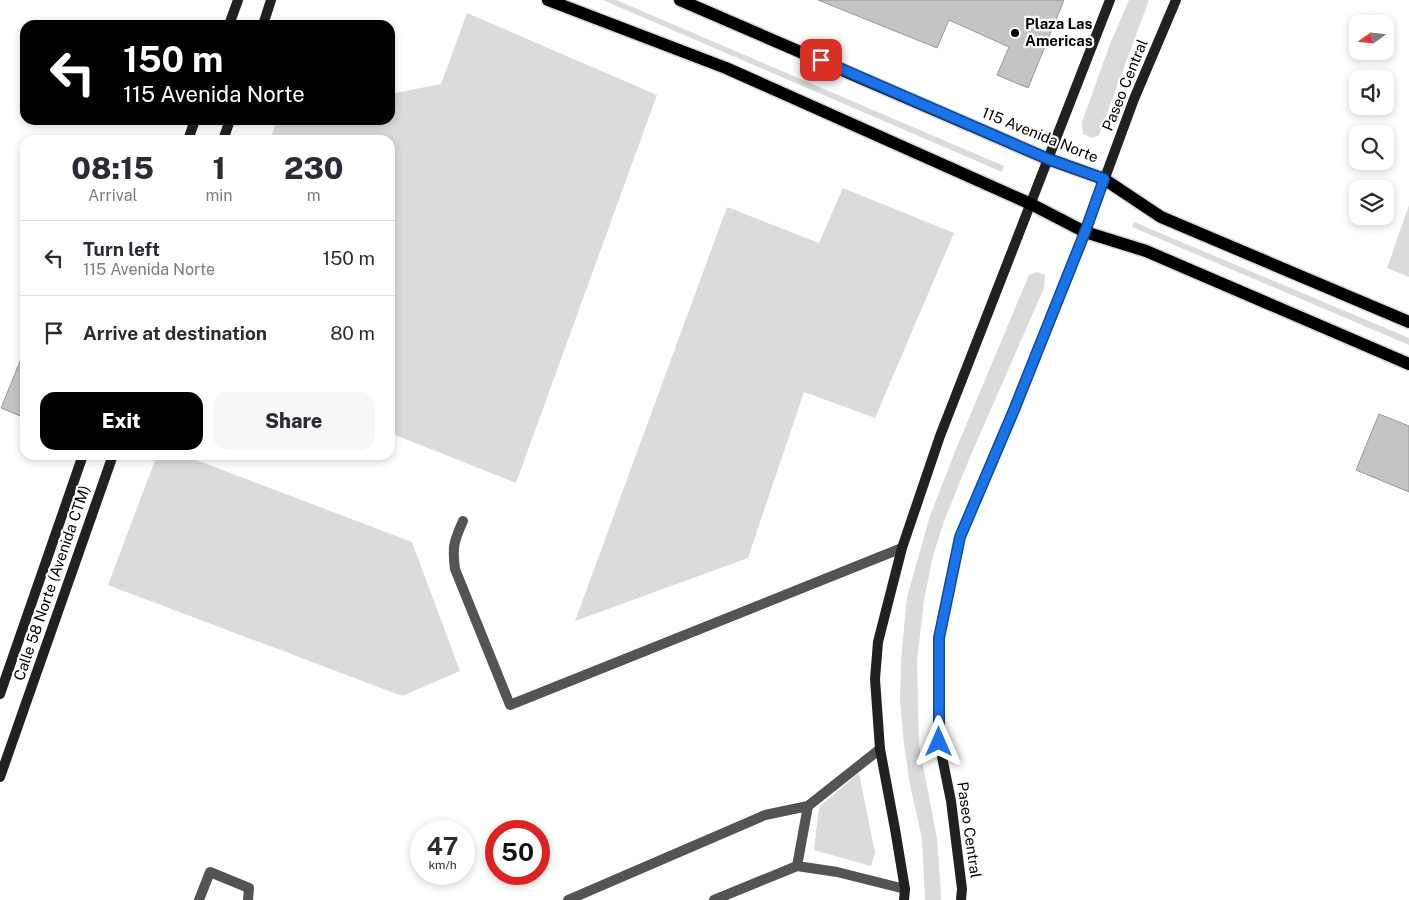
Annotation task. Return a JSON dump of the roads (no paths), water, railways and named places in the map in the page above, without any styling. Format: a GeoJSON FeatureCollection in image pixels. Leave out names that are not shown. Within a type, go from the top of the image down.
{"type":"FeatureCollection","features":[{"type":"Feature","properties":{"kind":"main road"},"geometry":{"type":"LineString","coordinates":[[231,20],[238,0]]}},
{"type":"Feature","properties":{"kind":"main road"},"geometry":{"type":"LineString","coordinates":[[265,20],[271,0]]}},
{"type":"Feature","properties":{"kind":"main road"},"geometry":{"type":"LineString","coordinates":[[548,0],[726,68],[1031,204],[1085,232],[1146,251],[1409,364]]}},
{"type":"Feature","properties":{"kind":"main road","name":"115 Avenida Norte"},"geometry":{"type":"LineString","coordinates":[[680,0],[1048,159],[1104,179],[1161,217],[1409,322]]}},
{"type":"Feature","properties":{"kind":"main road"},"geometry":{"type":"LineString","coordinates":[[904,900],[905,889],[880,749],[874,679],[878,642],[902,548],[940,436],[1110,0]]}},
{"type":"Feature","properties":{"kind":"main road","name":"Paseo Central"},"geometry":{"type":"LineString","coordinates":[[961,900],[962,889],[951,801],[939,742],[939,638],[960,537],[1014,410],[1085,232],[1134,99],[1176,0]]}},
{"type":"Feature","properties":{"kind":"main road","name":"Calle 58 Norte (Avenida CTM)"},"geometry":{"type":"LineString","coordinates":[[0,694],[81,460]]}},
{"type":"Feature","properties":{"kind":"main road","name":"Calle 58 Norte (Avenida CTM)"},"geometry":{"type":"LineString","coordinates":[[0,777],[111,460]]}},
{"type":"Feature","properties":{"kind":"lane"},"geometry":{"type":"LineString","coordinates":[[462,520],[454,540],[455,569],[510,705],[902,548]]}},
{"type":"Feature","properties":{"kind":"lane"},"geometry":{"type":"LineString","coordinates":[[568,900],[765,815],[808,806],[880,749]]}},
{"type":"Feature","properties":{"kind":"lane"},"geometry":{"type":"LineString","coordinates":[[797,866],[808,806]]}},
{"type":"Feature","properties":{"kind":"lane"},"geometry":{"type":"LineString","coordinates":[[714,900],[797,866],[837,872],[905,889]]}},
{"type":"Feature","properties":{"kind":"lane"},"geometry":{"type":"LineString","coordinates":[[200,900],[210,872],[249,888],[248,900]]}},
{"type":"Feature","properties":{"kind":"place","name":"Plaza Las Americas"},"geometry":{"type":"Point","coordinates":[1015,33]}}]}
